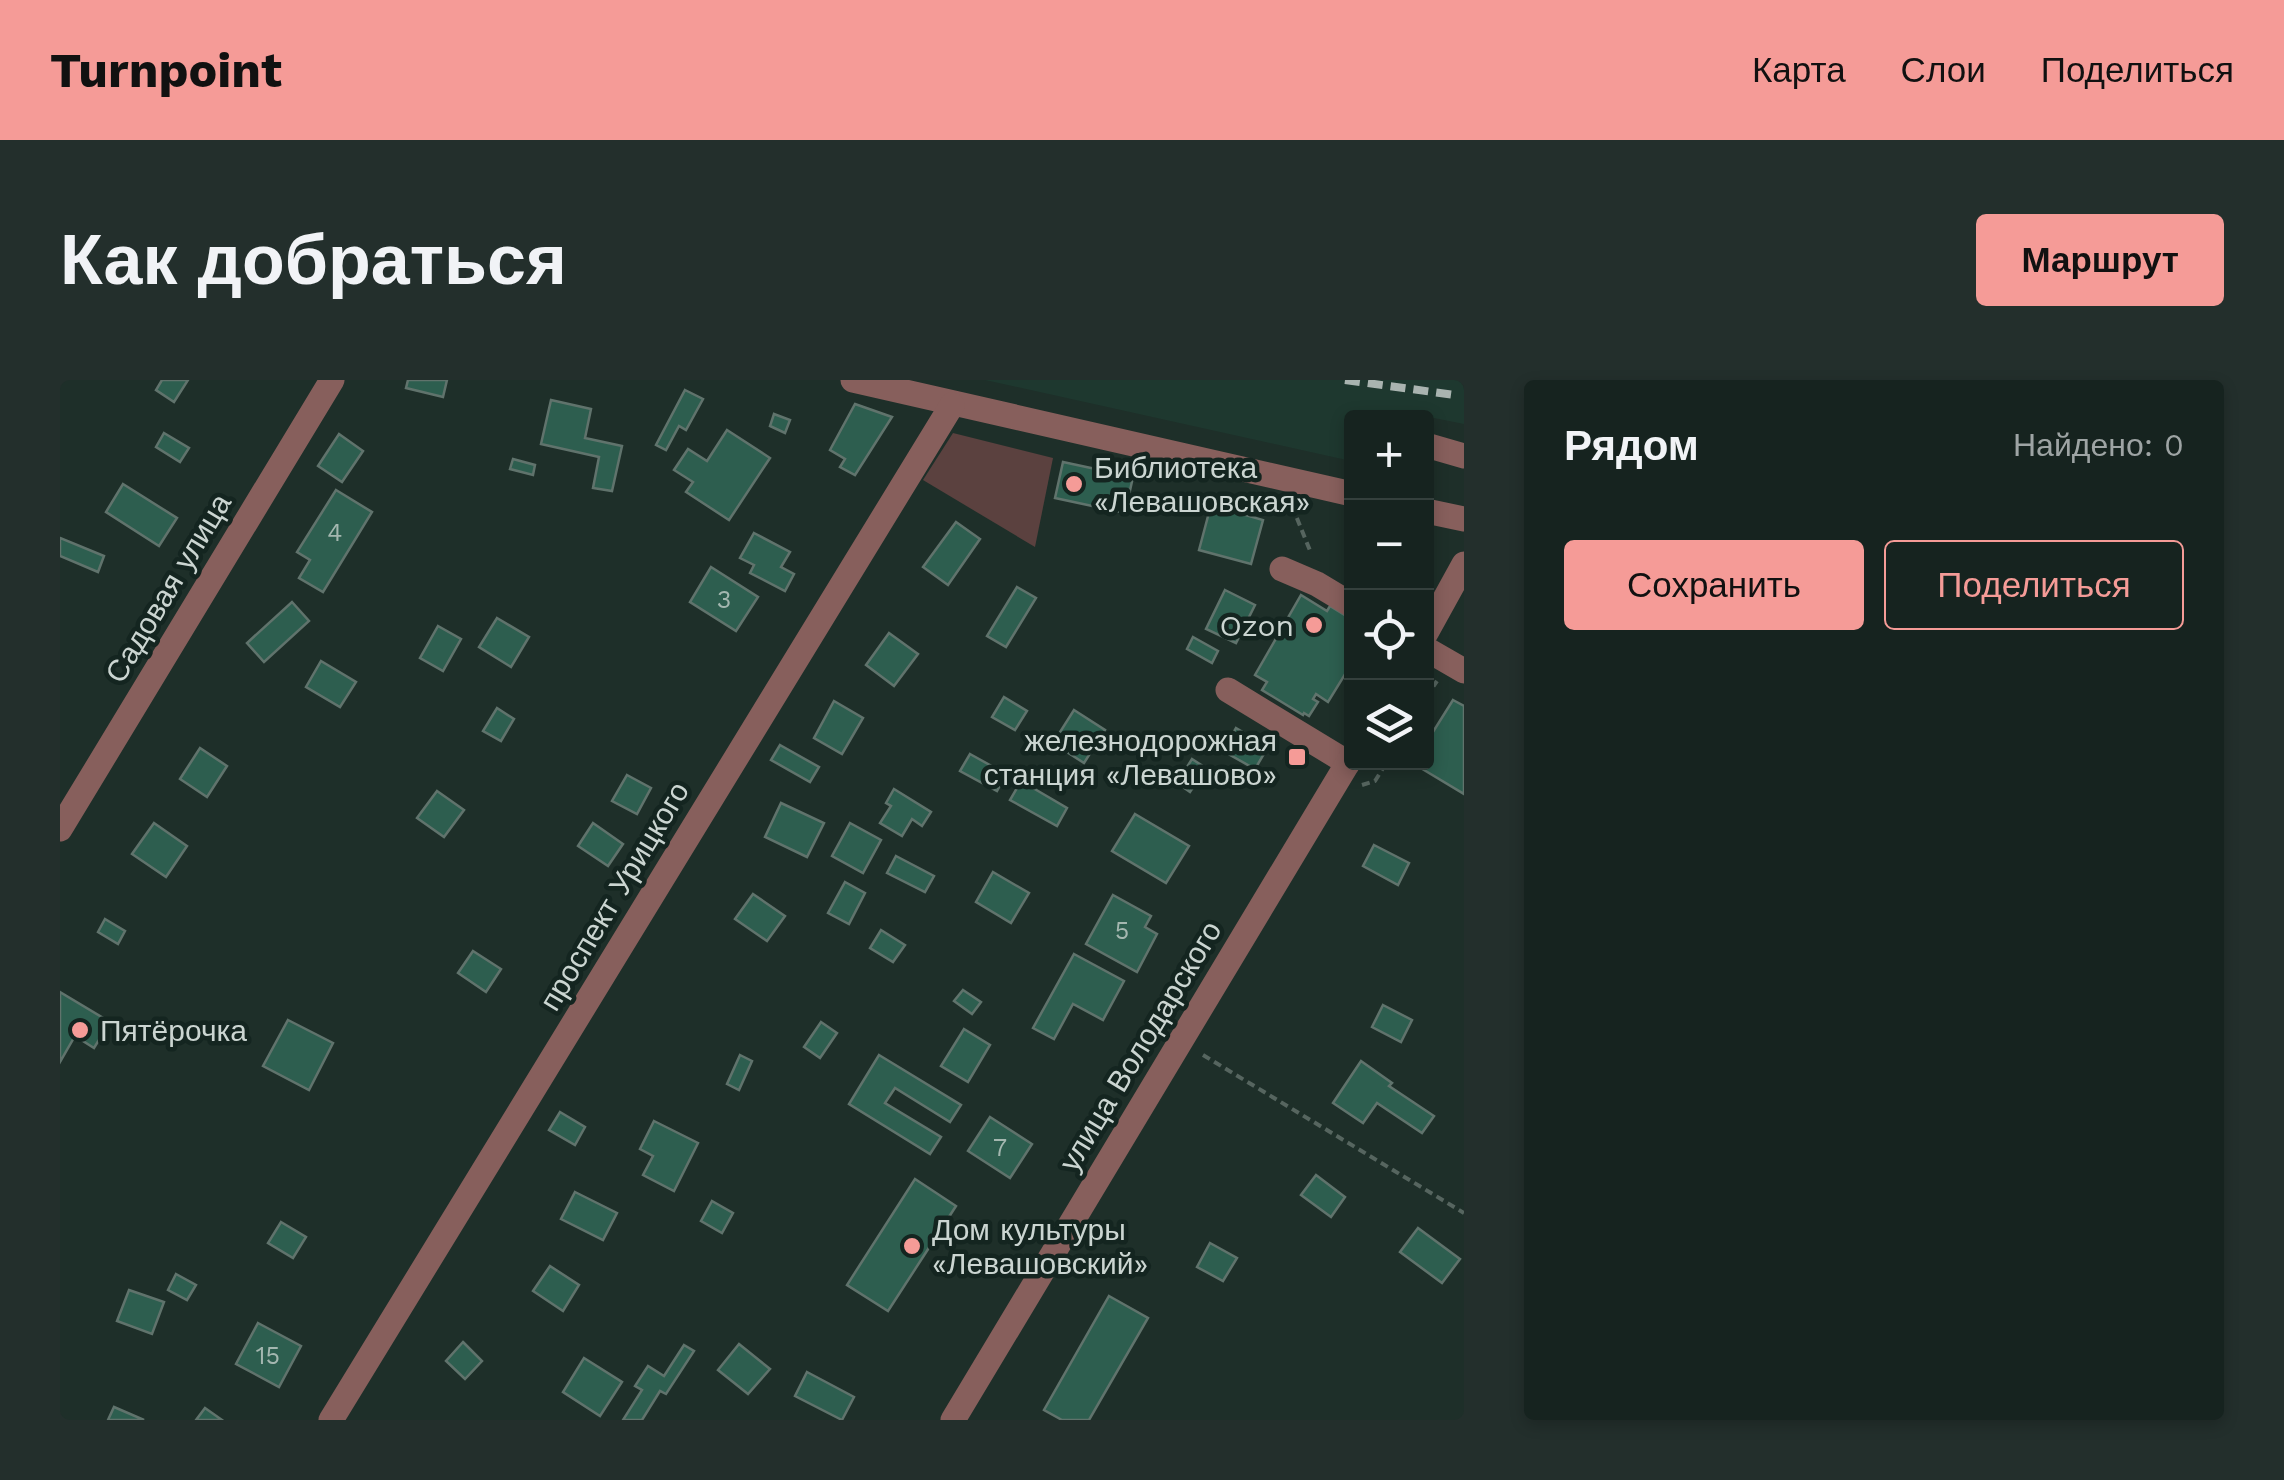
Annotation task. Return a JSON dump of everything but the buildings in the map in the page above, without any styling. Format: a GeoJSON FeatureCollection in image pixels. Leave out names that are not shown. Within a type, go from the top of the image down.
{"type":"FeatureCollection","features":[{"type":"Feature","properties":{"kind":"street","name":"Садовая улица"},"geometry":{"type":"LineString","coordinates":[[60,830],[332,380]]}},
{"type":"Feature","properties":{"kind":"street"},"geometry":{"type":"LineString","coordinates":[[853,380],[1344,492]]}},
{"type":"Feature","properties":{"kind":"street","name":"проспект Урицкого"},"geometry":{"type":"LineString","coordinates":[[331,1420],[952,405]]}},
{"type":"Feature","properties":{"kind":"street"},"geometry":{"type":"LineString","coordinates":[[1434,447],[1464,456]]}},
{"type":"Feature","properties":{"kind":"street"},"geometry":{"type":"LineString","coordinates":[[1434,513],[1464,520]]}},
{"type":"Feature","properties":{"kind":"street"},"geometry":{"type":"LineString","coordinates":[[1434,618],[1464,564]]}},
{"type":"Feature","properties":{"kind":"street"},"geometry":{"type":"LineString","coordinates":[[1282,569],[1344,599]]}},
{"type":"Feature","properties":{"kind":"street"},"geometry":{"type":"LineString","coordinates":[[1434,654],[1464,671]]}},
{"type":"Feature","properties":{"kind":"street"},"geometry":{"type":"LineString","coordinates":[[1228,690],[1344,756]]}},
{"type":"Feature","properties":{"kind":"street","name":"улица Володарского"},"geometry":{"type":"LineString","coordinates":[[954,1420],[1344,769]]}},
{"type":"Feature","properties":{"kind":"path"},"geometry":{"type":"LineString","coordinates":[[1292,506],[1311,555],[1317,584]]}},
{"type":"Feature","properties":{"kind":"path"},"geometry":{"type":"LineString","coordinates":[[1180,1042],[1464,1213]]}},
{"type":"Feature","properties":{"kind":"shaded area"},"geometry":{"type":"Polygon","coordinates":[[[985,380],[1464,380],[1464,424],[1434,418],[1434,410],[1344,410],[1344,459],[985,380]]]}},
{"type":"Feature","properties":{"kind":"shaded area"},"geometry":{"type":"Polygon","coordinates":[[[953,433],[1053,458],[1035,547],[923,480],[953,433]]]}},
{"type":"Feature","properties":{"kind":"railway"},"geometry":{"type":"LineString","coordinates":[[1345,380],[1455,395]]}},
{"type":"Feature","properties":{"kind":"place","name":"Библиотека «Левашовская»"},"geometry":{"type":"Point","coordinates":[1074,484]}},
{"type":"Feature","properties":{"kind":"place","name":"Ozon"},"geometry":{"type":"Point","coordinates":[1314,625]}},
{"type":"Feature","properties":{"kind":"place","name":"железнодорожная станция «Левашово»"},"geometry":{"type":"Point","coordinates":[1297,757]}},
{"type":"Feature","properties":{"kind":"place","name":"Пятёрочка"},"geometry":{"type":"Point","coordinates":[80,1030]}},
{"type":"Feature","properties":{"kind":"place","name":"Дом культуры «Левашовский»"},"geometry":{"type":"Point","coordinates":[912,1246]}}]}
